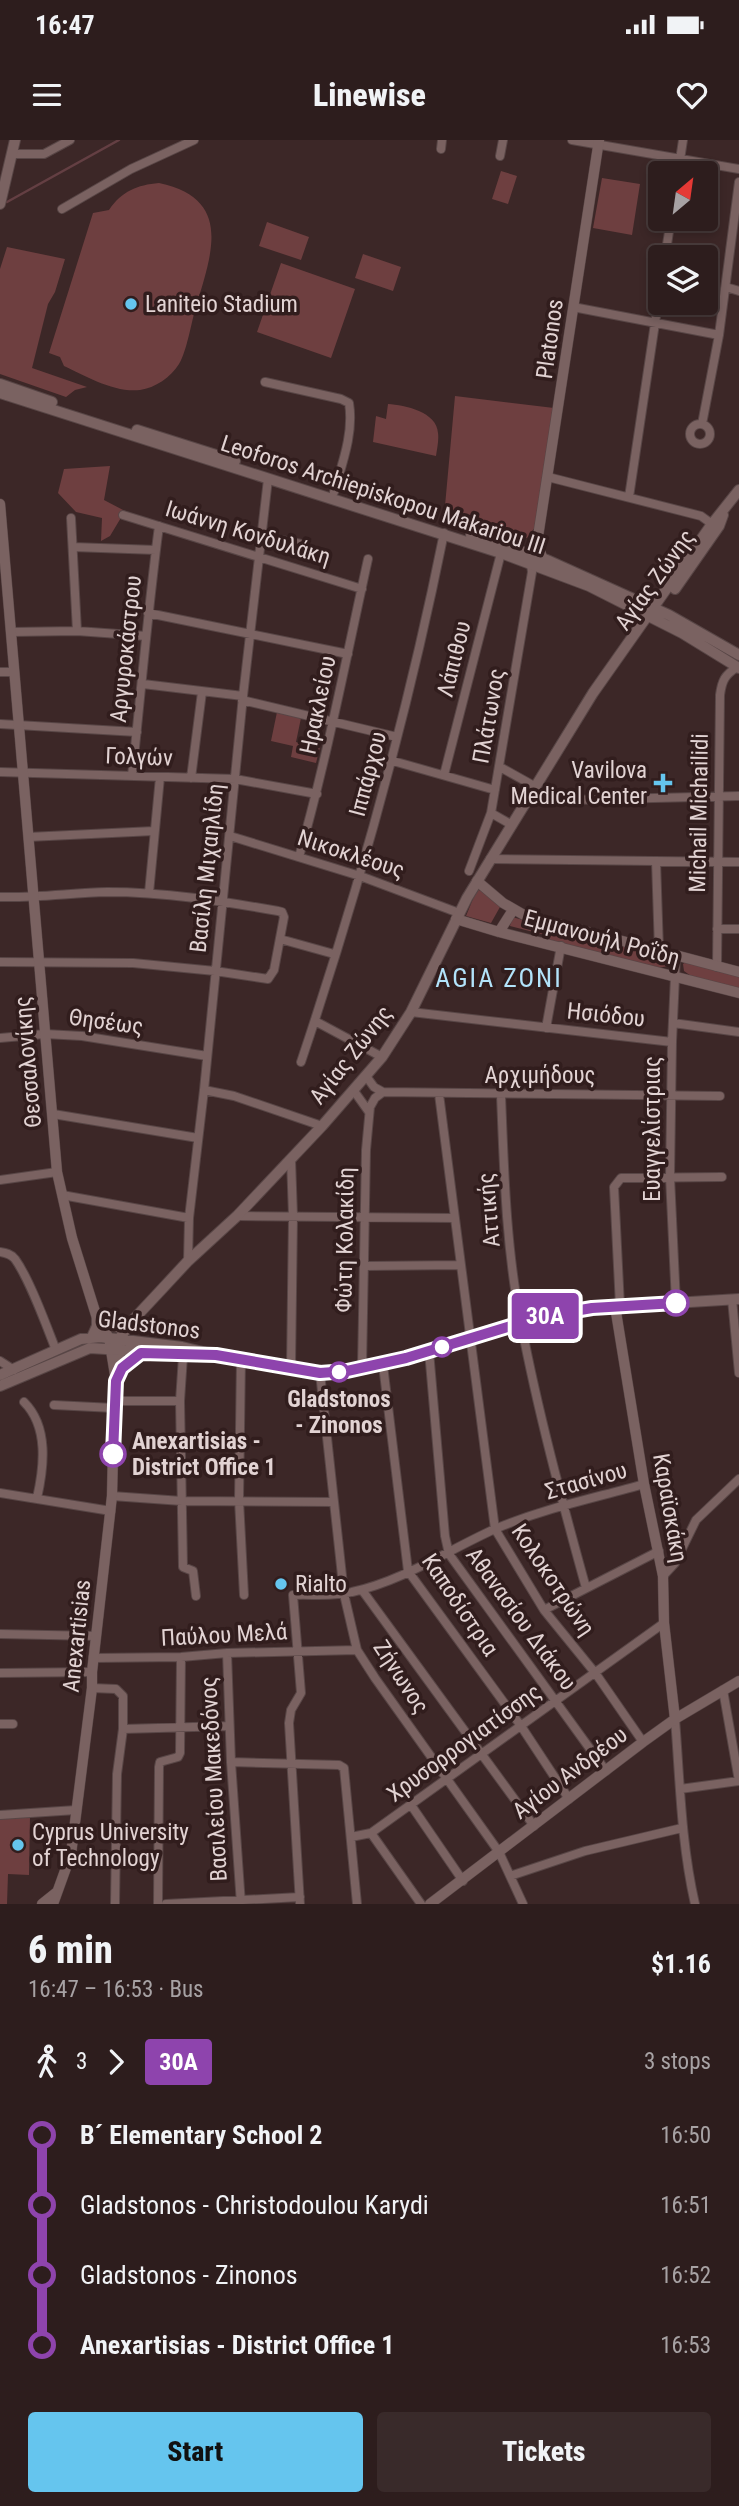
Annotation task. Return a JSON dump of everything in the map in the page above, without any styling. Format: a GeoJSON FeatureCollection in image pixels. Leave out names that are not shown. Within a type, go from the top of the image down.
{"type":"FeatureCollection","features":[{"type":"Feature","properties":{"kind":"main road"},"geometry":{"type":"LineString","coordinates":[[0,203],[15,140]]}},
{"type":"Feature","properties":{"kind":"main road","name":"Leoforos Archiepiskopou Makariou III"},"geometry":{"type":"LineString","coordinates":[[0,384],[268,479],[444,533],[589,586],[653,613]]}},
{"type":"Feature","properties":{"kind":"main road","name":"Leoforos Archiepiskopou Makariou III"},"geometry":{"type":"LineString","coordinates":[[2,395],[334,492],[542,557],[653,613],[738,663]]}},
{"type":"Feature","properties":{"kind":"main road","name":"Αγίας Ζώνης"},"geometry":{"type":"LineString","coordinates":[[653,613],[712,524],[739,490]]}},
{"type":"Feature","properties":{"kind":"main road","name":"Αγίας Ζώνης"},"geometry":{"type":"LineString","coordinates":[[115,1344],[188,1261],[237,1216],[354,1091],[382,1057],[411,1012],[477,881],[593,693],[719,526],[725,509]]}},
{"type":"Feature","properties":{"kind":"main road","name":"Gladstonos"},"geometry":{"type":"LineString","coordinates":[[141,1347],[182,1347],[320,1373],[383,1365],[471,1336],[562,1312],[735,1299]]}},
{"type":"Feature","properties":{"kind":"main road"},"geometry":{"type":"LineString","coordinates":[[92,1337],[97,1318]]}},
{"type":"Feature","properties":{"kind":"main road"},"geometry":{"type":"LineString","coordinates":[[117,1377],[141,1347],[132,1335],[134,1320]]}},
{"type":"Feature","properties":{"kind":"main road","name":"Gladstonos"},"geometry":{"type":"LineString","coordinates":[[0,1375],[92,1337],[115,1344],[183,1356],[216,1355]]}},
{"type":"Feature","properties":{"kind":"main road","name":"Gladstonos"},"geometry":{"type":"LineString","coordinates":[[0,1386],[84,1350],[115,1344]]}},
{"type":"Feature","properties":{"kind":"street"},"geometry":{"type":"LineString","coordinates":[[12,154],[44,154],[69,140]]}},
{"type":"Feature","properties":{"kind":"street"},"geometry":{"type":"LineString","coordinates":[[62,209],[131,169],[194,140]]}},
{"type":"Feature","properties":{"kind":"street"},"geometry":{"type":"LineString","coordinates":[[500,156],[503,140]]}},
{"type":"Feature","properties":{"kind":"street"},"geometry":{"type":"LineString","coordinates":[[572,140],[598,142],[739,169]]}},
{"type":"Feature","properties":{"kind":"street"},"geometry":{"type":"LineString","coordinates":[[680,161],[683,140]]}},
{"type":"Feature","properties":{"kind":"street","name":"Platonos"},"geometry":{"type":"LineString","coordinates":[[542,557],[537,543],[598,142]]}},
{"type":"Feature","properties":{"kind":"street"},"geometry":{"type":"LineString","coordinates":[[702,424],[719,335],[739,182]]}},
{"type":"Feature","properties":{"kind":"street"},"geometry":{"type":"LineString","coordinates":[[726,287],[739,291]]}},
{"type":"Feature","properties":{"kind":"street"},"geometry":{"type":"LineString","coordinates":[[573,307],[719,335]]}},
{"type":"Feature","properties":{"kind":"street"},"geometry":{"type":"LineString","coordinates":[[629,498],[656,315]]}},
{"type":"Feature","properties":{"kind":"street"},"geometry":{"type":"LineString","coordinates":[[265,382],[349,403],[347,448],[334,492]]}},
{"type":"Feature","properties":{"kind":"street"},"geometry":{"type":"LineString","coordinates":[[548,477],[701,516],[712,524]]}},
{"type":"Feature","properties":{"kind":"street","name":"Βασίλη Μιχαηλίδη"},"geometry":{"type":"LineString","coordinates":[[188,1261],[189,1218],[268,479]]}},
{"type":"Feature","properties":{"kind":"street","name":"Θεσσαλονίκης"},"geometry":{"type":"LineString","coordinates":[[0,504],[57,1172],[72,1238],[97,1318],[115,1344]]}},
{"type":"Feature","properties":{"kind":"street","name":"Ιωάννη Κονδυλάκη"},"geometry":{"type":"LineString","coordinates":[[123,515],[362,589]]}},
{"type":"Feature","properties":{"kind":"street"},"geometry":{"type":"LineString","coordinates":[[71,518],[77,631]]}},
{"type":"Feature","properties":{"kind":"street","name":"Αργυροκάστρου"},"geometry":{"type":"LineString","coordinates":[[132,776],[159,526]]}},
{"type":"Feature","properties":{"kind":"street","name":"Ιππάρχου"},"geometry":{"type":"LineString","coordinates":[[301,1062],[393,761],[423,640],[444,533]]}},
{"type":"Feature","properties":{"kind":"street"},"geometry":{"type":"LineString","coordinates":[[261,536],[301,544]]}},
{"type":"Feature","properties":{"kind":"street"},"geometry":{"type":"LineString","coordinates":[[524,551],[537,543]]}},
{"type":"Feature","properties":{"kind":"street"},"geometry":{"type":"LineString","coordinates":[[73,547],[156,550]]}},
{"type":"Feature","properties":{"kind":"street","name":"Λάπιθου"},"geometry":{"type":"LineString","coordinates":[[444,775],[501,553]]}},
{"type":"Feature","properties":{"kind":"street","name":"Ηρακλείου"},"geometry":{"type":"LineString","coordinates":[[299,857],[334,721],[368,559]]}},
{"type":"Feature","properties":{"kind":"street","name":"Πλάτωνος"},"geometry":{"type":"LineString","coordinates":[[469,871],[491,813],[533,572],[531,565]]}},
{"type":"Feature","properties":{"kind":"street"},"geometry":{"type":"LineString","coordinates":[[148,613],[348,654]]}},
{"type":"Feature","properties":{"kind":"street"},"geometry":{"type":"LineString","coordinates":[[11,632],[77,631],[146,636]]}},
{"type":"Feature","properties":{"kind":"street","name":"Michail Michailidi"},"geometry":{"type":"LineString","coordinates":[[716,967],[720,695],[721,682],[738,663]]}},
{"type":"Feature","properties":{"kind":"street"},"geometry":{"type":"LineString","coordinates":[[0,672],[13,672]]}},
{"type":"Feature","properties":{"kind":"street"},"geometry":{"type":"LineString","coordinates":[[143,684],[243,698],[397,737]]}},
{"type":"Feature","properties":{"kind":"street"},"geometry":{"type":"LineString","coordinates":[[191,778],[202,692]]}},
{"type":"Feature","properties":{"kind":"street"},"geometry":{"type":"LineString","coordinates":[[0,724],[137,732]]}},
{"type":"Feature","properties":{"kind":"street"},"geometry":{"type":"LineString","coordinates":[[393,761],[495,790]]}},
{"type":"Feature","properties":{"kind":"street"},"geometry":{"type":"LineString","coordinates":[[500,767],[536,787]]}},
{"type":"Feature","properties":{"kind":"street","name":"Γολγών"},"geometry":{"type":"LineString","coordinates":[[0,772],[235,779],[317,794]]}},
{"type":"Feature","properties":{"kind":"street"},"geometry":{"type":"LineString","coordinates":[[149,893],[160,776]]}},
{"type":"Feature","properties":{"kind":"street"},"geometry":{"type":"LineString","coordinates":[[527,801],[739,796]]}},
{"type":"Feature","properties":{"kind":"street"},"geometry":{"type":"LineString","coordinates":[[491,813],[512,825]]}},
{"type":"Feature","properties":{"kind":"street"},"geometry":{"type":"LineString","coordinates":[[28,837],[154,831]]}},
{"type":"Feature","properties":{"kind":"street","name":"Νικοκλέους"},"geometry":{"type":"LineString","coordinates":[[230,836],[360,876],[458,916]]}},
{"type":"Feature","properties":{"kind":"street"},"geometry":{"type":"LineString","coordinates":[[490,859],[739,862]]}},
{"type":"Feature","properties":{"kind":"street"},"geometry":{"type":"LineString","coordinates":[[656,861],[659,950]]}},
{"type":"Feature","properties":{"kind":"street"},"geometry":{"type":"LineString","coordinates":[[477,881],[513,910],[548,922],[739,972]]}},
{"type":"Feature","properties":{"kind":"street"},"geometry":{"type":"LineString","coordinates":[[0,897],[34,898],[105,892],[149,893],[276,910],[282,912],[284,917],[274,970],[270,978],[266,979],[133,963],[0,961]]}},
{"type":"Feature","properties":{"kind":"street"},"geometry":{"type":"LineString","coordinates":[[499,932],[513,910]]}},
{"type":"Feature","properties":{"kind":"street","name":"Εμμανουήλ Ροΐδη"},"geometry":{"type":"LineString","coordinates":[[458,916],[499,932],[739,993]]}},
{"type":"Feature","properties":{"kind":"street"},"geometry":{"type":"LineString","coordinates":[[717,929],[739,929]]}},
{"type":"Feature","properties":{"kind":"street"},"geometry":{"type":"LineString","coordinates":[[280,939],[334,954]]}},
{"type":"Feature","properties":{"kind":"street"},"geometry":{"type":"LineString","coordinates":[[546,1028],[561,946]]}},
{"type":"Feature","properties":{"kind":"street","name":"Ευαγγελίστριας"},"geometry":{"type":"LineString","coordinates":[[676,955],[671,1042],[670,1177],[676,1303]]}},
{"type":"Feature","properties":{"kind":"street","name":"Ησιόδου"},"geometry":{"type":"LineString","coordinates":[[411,1012],[671,1042]]}},
{"type":"Feature","properties":{"kind":"street"},"geometry":{"type":"LineString","coordinates":[[315,1021],[382,1057]]}},
{"type":"Feature","properties":{"kind":"street"},"geometry":{"type":"LineString","coordinates":[[673,1023],[739,1032]]}},
{"type":"Feature","properties":{"kind":"street","name":"Θησέως"},"geometry":{"type":"LineString","coordinates":[[0,1038],[45,1034],[82,1036],[207,1056]]}},
{"type":"Feature","properties":{"kind":"street"},"geometry":{"type":"LineString","coordinates":[[366,1076],[374,1087],[383,1092],[372,1103],[369,1112]]}},
{"type":"Feature","properties":{"kind":"street"},"geometry":{"type":"LineString","coordinates":[[204,1090],[234,1096],[322,1126]]}},
{"type":"Feature","properties":{"kind":"street"},"geometry":{"type":"LineString","coordinates":[[354,1091],[369,1112]]}},
{"type":"Feature","properties":{"kind":"street","name":"Αρχιμήδους"},"geometry":{"type":"LineString","coordinates":[[383,1092],[720,1096]]}},
{"type":"Feature","properties":{"kind":"street","name":"Κολοκοτρώνη"},"geometry":{"type":"LineString","coordinates":[[439,1094],[495,1529],[544,1610],[596,1674],[643,1742]]}},
{"type":"Feature","properties":{"kind":"street","name":"Αττικής"},"geometry":{"type":"LineString","coordinates":[[501,1095],[508,1215],[520,1322],[563,1506],[586,1588]]}},
{"type":"Feature","properties":{"kind":"street","name":"Φώτη Κολακίδη"},"geometry":{"type":"LineString","coordinates":[[362,1368],[369,1112]]}},
{"type":"Feature","properties":{"kind":"street"},"geometry":{"type":"LineString","coordinates":[[53,1114],[198,1138]]}},
{"type":"Feature","properties":{"kind":"street"},"geometry":{"type":"LineString","coordinates":[[291,1159],[291,1368]]}},
{"type":"Feature","properties":{"kind":"street"},"geometry":{"type":"LineString","coordinates":[[0,1180],[57,1172]]}},
{"type":"Feature","properties":{"kind":"street"},"geometry":{"type":"LineString","coordinates":[[617,1306],[614,1187],[617,1182],[621,1178],[722,1177]]}},
{"type":"Feature","properties":{"kind":"street"},"geometry":{"type":"LineString","coordinates":[[62,1195],[189,1218]]}},
{"type":"Feature","properties":{"kind":"street"},"geometry":{"type":"LineString","coordinates":[[237,1216],[454,1217]]}},
{"type":"Feature","properties":{"kind":"street"},"geometry":{"type":"LineString","coordinates":[[0,1252],[15,1260],[56,1350]]}},
{"type":"Feature","properties":{"kind":"street"},"geometry":{"type":"LineString","coordinates":[[365,1266],[461,1265]]}},
{"type":"Feature","properties":{"kind":"street"},"geometry":{"type":"LineString","coordinates":[[735,1299],[739,1373]]}},
{"type":"Feature","properties":{"kind":"street","name":"Καραϊσκάκη"},"geometry":{"type":"LineString","coordinates":[[617,1306],[645,1484],[663,1576],[664,1623],[675,1719]]}},
{"type":"Feature","properties":{"kind":"street"},"geometry":{"type":"LineString","coordinates":[[97,1318],[115,1328],[121,1328],[134,1320]]}},
{"type":"Feature","properties":{"kind":"street","name":"Anexartisias"},"geometry":{"type":"LineString","coordinates":[[53,1904],[71,1854],[92,1688],[93,1658],[111,1511],[117,1377],[115,1344]]}},
{"type":"Feature","properties":{"kind":"street","name":"Αθανασίου Διάκου"},"geometry":{"type":"LineString","coordinates":[[429,1352],[445,1536],[449,1553],[606,1771]]}},
{"type":"Feature","properties":{"kind":"street"},"geometry":{"type":"LineString","coordinates":[[183,1356],[180,1401],[183,1567],[193,1571],[196,1596]]}},
{"type":"Feature","properties":{"kind":"street"},"geometry":{"type":"LineString","coordinates":[[241,1358],[240,1500],[244,1595]]}},
{"type":"Feature","properties":{"kind":"street"},"geometry":{"type":"LineString","coordinates":[[0,1361],[14,1370]]}},
{"type":"Feature","properties":{"kind":"street","name":"Καποδίστρια"},"geometry":{"type":"LineString","coordinates":[[383,1365],[408,1571],[521,1726],[569,1799]]}},
{"type":"Feature","properties":{"kind":"street","name":"Ζήνωνος"},"geometry":{"type":"LineString","coordinates":[[320,1373],[344,1594],[357,1650],[499,1852],[523,1904]]}},
{"type":"Feature","properties":{"kind":"street"},"geometry":{"type":"LineString","coordinates":[[54,1405],[180,1401]]}},
{"type":"Feature","properties":{"kind":"street"},"geometry":{"type":"LineString","coordinates":[[24,1402],[30,1408],[42,1439],[37,1498]]}},
{"type":"Feature","properties":{"kind":"street"},"geometry":{"type":"LineString","coordinates":[[663,1576],[675,1563],[696,1520],[739,1479]]}},
{"type":"Feature","properties":{"kind":"street","name":"Στασίνου"},"geometry":{"type":"LineString","coordinates":[[298,1651],[293,1595],[344,1594],[362,1590],[449,1553],[495,1529],[563,1506],[645,1484]]}},
{"type":"Feature","properties":{"kind":"street"},"geometry":{"type":"LineString","coordinates":[[0,1493],[111,1511]]}},
{"type":"Feature","properties":{"kind":"street"},"geometry":{"type":"LineString","coordinates":[[112,1496],[182,1501],[334,1502]]}},
{"type":"Feature","properties":{"kind":"street"},"geometry":{"type":"LineString","coordinates":[[544,1610],[659,1551]]}},
{"type":"Feature","properties":{"kind":"street"},"geometry":{"type":"LineString","coordinates":[[362,1590],[534,1826]]}},
{"type":"Feature","properties":{"kind":"street","name":"Χρυσορρογιατίσσης"},"geometry":{"type":"LineString","coordinates":[[351,1837],[372,1833],[664,1623]]}},
{"type":"Feature","properties":{"kind":"street"},"geometry":{"type":"LineString","coordinates":[[0,1634],[96,1636]]}},
{"type":"Feature","properties":{"kind":"street","name":"Παύλου Μελά"},"geometry":{"type":"LineString","coordinates":[[93,1658],[357,1650]]}},
{"type":"Feature","properties":{"kind":"street"},"geometry":{"type":"LineString","coordinates":[[166,1904],[300,1900],[289,1715],[301,1693],[298,1651]]}},
{"type":"Feature","properties":{"kind":"street","name":"Βασιλείου Μακεδόνος"},"geometry":{"type":"LineString","coordinates":[[227,1653],[240,1902]]}},
{"type":"Feature","properties":{"kind":"street"},"geometry":{"type":"LineString","coordinates":[[158,1904],[159,1767],[160,1762],[178,1757],[180,1753],[181,1657]]}},
{"type":"Feature","properties":{"kind":"street"},"geometry":{"type":"LineString","coordinates":[[0,1673],[92,1672]]}},
{"type":"Feature","properties":{"kind":"street","name":"Αγίου Ανδρέου"},"geometry":{"type":"LineString","coordinates":[[430,1904],[643,1742],[675,1719],[739,1681]]}},
{"type":"Feature","properties":{"kind":"street"},"geometry":{"type":"LineString","coordinates":[[92,1688],[116,1689],[123,1696],[123,1729],[117,1774],[115,1904]]}},
{"type":"Feature","properties":{"kind":"street"},"geometry":{"type":"LineString","coordinates":[[680,1789],[739,1781],[723,1690]]}},
{"type":"Feature","properties":{"kind":"street"},"geometry":{"type":"LineString","coordinates":[[675,1719],[682,1828],[688,1876],[695,1904]]}},
{"type":"Feature","properties":{"kind":"street"},"geometry":{"type":"LineString","coordinates":[[0,1724],[13,1724]]}},
{"type":"Feature","properties":{"kind":"street"},"geometry":{"type":"LineString","coordinates":[[123,1729],[229,1726]]}},
{"type":"Feature","properties":{"kind":"street"},"geometry":{"type":"LineString","coordinates":[[231,1762],[339,1765],[344,1768],[357,1904]]}},
{"type":"Feature","properties":{"kind":"street"},"geometry":{"type":"LineString","coordinates":[[411,1805],[463,1881]]}},
{"type":"Feature","properties":{"kind":"street"},"geometry":{"type":"LineString","coordinates":[[0,1815],[76,1810]]}},
{"type":"Feature","properties":{"kind":"street"},"geometry":{"type":"LineString","coordinates":[[510,1876],[584,1850],[682,1828]]}},
{"type":"Feature","properties":{"kind":"street"},"geometry":{"type":"LineString","coordinates":[[372,1833],[421,1904]]}},
{"type":"Feature","properties":{"kind":"street"},"geometry":{"type":"LineString","coordinates":[[41,1904],[57,1891]]}},
{"type":"Feature","properties":{"kind":"shaded area"},"geometry":{"type":"Polygon","coordinates":[[[501,171],[517,176],[508,204],[492,199],[501,171]]]}},
{"type":"Feature","properties":{"kind":"shaded area"},"geometry":{"type":"Polygon","coordinates":[[[602,178],[640,184],[632,235],[593,228],[602,178]]]}},
{"type":"Feature","properties":{"kind":"shaded area","name":"Laniteio Stadium"},"geometry":{"type":"Polygon","coordinates":[[[159,183],[183,191],[199,202],[208,216],[211,249],[187,344],[176,369],[151,387],[140,390],[120,389],[64,366],[60,357],[49,353],[93,213],[109,210],[119,198],[131,190],[159,183]]]}},
{"type":"Feature","properties":{"kind":"shaded area"},"geometry":{"type":"Polygon","coordinates":[[[267,222],[309,237],[301,260],[259,246],[267,222]]]}},
{"type":"Feature","properties":{"kind":"shaded area"},"geometry":{"type":"Polygon","coordinates":[[[7,247],[65,259],[55,292],[48,304],[32,368],[87,387],[75,390],[66,397],[0,374],[0,269],[7,247]]]}},
{"type":"Feature","properties":{"kind":"shaded area"},"geometry":{"type":"Polygon","coordinates":[[[363,254],[401,267],[393,291],[355,278],[363,254]]]}},
{"type":"Feature","properties":{"kind":"shaded area"},"geometry":{"type":"Polygon","coordinates":[[[281,263],[355,289],[331,358],[257,332],[281,263]]]}},
{"type":"Feature","properties":{"kind":"shaded area"},"geometry":{"type":"Polygon","coordinates":[[[455,396],[554,408],[536,526],[527,538],[515,540],[444,517],[455,396]]]}},
{"type":"Feature","properties":{"kind":"shaded area"},"geometry":{"type":"Polygon","coordinates":[[[388,404],[411,408],[432,420],[438,433],[436,456],[373,442],[376,416],[386,419],[388,404]]]}},
{"type":"Feature","properties":{"kind":"shaded area"},"geometry":{"type":"Polygon","coordinates":[[[110,466],[104,500],[125,511],[110,536],[101,541],[102,518],[76,512],[58,493],[64,469],[110,466]]]}},
{"type":"Feature","properties":{"kind":"shaded area"},"geometry":{"type":"Polygon","coordinates":[[[277,712],[301,718],[296,742],[320,747],[316,763],[291,757],[293,746],[271,741],[277,712]]]}},
{"type":"Feature","properties":{"kind":"shaded area"},"geometry":{"type":"Polygon","coordinates":[[[477,889],[487,894],[500,907],[491,923],[466,916],[477,889]]]}},
{"type":"Feature","properties":{"kind":"shaded area"},"geometry":{"type":"Polygon","coordinates":[[[512,917],[667,958],[668,966],[658,968],[549,940],[549,936],[510,926],[512,917]]]}},
{"type":"Feature","properties":{"kind":"shaded area"},"geometry":{"type":"Polygon","coordinates":[[[686,962],[739,976],[739,988],[691,976],[684,971],[683,964],[686,962]]]}},
{"type":"Feature","properties":{"kind":"shaded area","name":"Cyprus University of Technology"},"geometry":{"type":"Polygon","coordinates":[[[30,1816],[29,1875],[8,1874],[7,1904],[0,1904],[0,1818],[30,1816]]]}},
{"type":"Feature","properties":{"kind":"waterway"},"geometry":{"type":"LineString","coordinates":[[7,202],[119,140]]}},
{"type":"Feature","properties":{"kind":"bus line","name":"30A"},"geometry":{"type":"LineString","coordinates":[[113,1454],[116,1381],[122,1368],[141,1353],[216,1355],[320,1373],[347,1371],[383,1365],[471,1336],[562,1312],[676,1303]]}},
{"type":"Feature","properties":{"kind":"place","name":"Laniteio Stadium"},"geometry":{"type":"Point","coordinates":[131,304]}},
{"type":"Feature","properties":{"kind":"place","name":"Vavilova Medical Center"},"geometry":{"type":"Point","coordinates":[663,783]}},
{"type":"Feature","properties":{"kind":"place","name":"Gladstonos - Zinonos"},"geometry":{"type":"Point","coordinates":[339,1372]}},
{"type":"Feature","properties":{"kind":"place","name":"Anexartisias - District Office 1"},"geometry":{"type":"Point","coordinates":[113,1454]}},
{"type":"Feature","properties":{"kind":"place","name":"Rialto"},"geometry":{"type":"Point","coordinates":[281,1584]}},
{"type":"Feature","properties":{"kind":"place","name":"Cyprus University of Technology"},"geometry":{"type":"Point","coordinates":[18,1845]}},
{"type":"Feature","properties":{"kind":"district","name":"AGIA ZONI"},"geometry":{"type":"Point","coordinates":[499,978]}}]}
